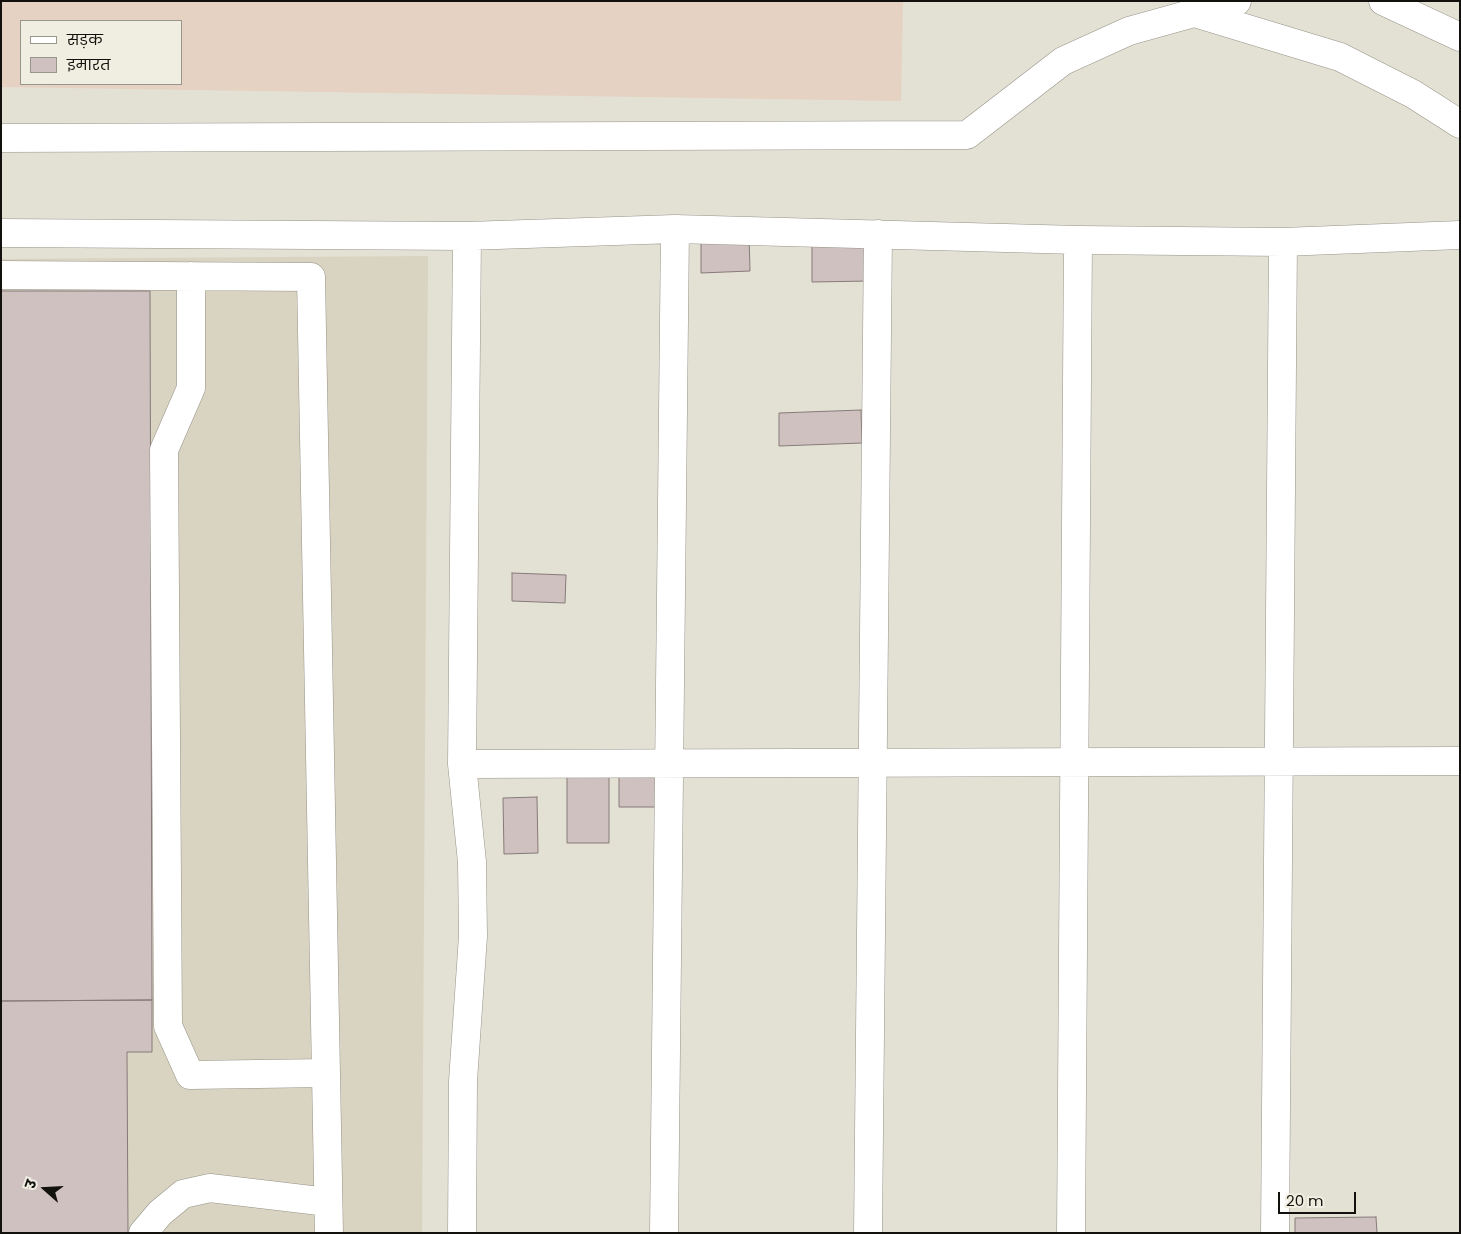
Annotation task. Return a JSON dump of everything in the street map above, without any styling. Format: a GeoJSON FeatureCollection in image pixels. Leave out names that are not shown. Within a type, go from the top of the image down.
{"type":"FeatureCollection","features":[{"type":"Feature","properties":{"kind":"street"},"geometry":{"type":"LineString","coordinates":[[1,138],[967,135],[1063,61],[1129,31],[1237,1]]}},
{"type":"Feature","properties":{"kind":"street"},"geometry":{"type":"LineString","coordinates":[[1383,1],[1460,37]]}},
{"type":"Feature","properties":{"kind":"street"},"geometry":{"type":"LineString","coordinates":[[1195,13],[1340,56],[1413,94],[1460,124]]}},
{"type":"Feature","properties":{"kind":"street"},"geometry":{"type":"LineString","coordinates":[[664,1233],[675,229]]}},
{"type":"Feature","properties":{"kind":"street"},"geometry":{"type":"LineString","coordinates":[[1,233],[467,236],[675,229],[1078,240],[1283,242],[1460,235]]}},
{"type":"Feature","properties":{"kind":"street"},"geometry":{"type":"LineString","coordinates":[[868,1233],[878,234]]}},
{"type":"Feature","properties":{"kind":"street"},"geometry":{"type":"LineString","coordinates":[[462,1233],[463,1081],[473,936],[472,862],[462,764],[467,236]]}},
{"type":"Feature","properties":{"kind":"street"},"geometry":{"type":"LineString","coordinates":[[1071,1233],[1078,240]]}},
{"type":"Feature","properties":{"kind":"street"},"geometry":{"type":"LineString","coordinates":[[1275,1233],[1283,242]]}},
{"type":"Feature","properties":{"kind":"street"},"geometry":{"type":"LineString","coordinates":[[1,275],[311,277],[329,1233]]}},
{"type":"Feature","properties":{"kind":"street"},"geometry":{"type":"LineString","coordinates":[[191,276],[190,388],[164,450],[168,1026],[190,1075],[326,1073]]}},
{"type":"Feature","properties":{"kind":"street"},"geometry":{"type":"LineString","coordinates":[[462,764],[1460,761]]}},
{"type":"Feature","properties":{"kind":"street"},"geometry":{"type":"LineString","coordinates":[[143,1233],[160,1213],[183,1194],[210,1188],[328,1202]]}},
{"type":"Feature","properties":{"kind":"shaded area"},"geometry":{"type":"Polygon","coordinates":[[[1,1],[903,1],[901,101],[1,87],[1,1]]]}},
{"type":"Feature","properties":{"kind":"shaded area"},"geometry":{"type":"Polygon","coordinates":[[[428,256],[422,1233],[1,1233],[1,259],[428,256]]]}},
{"type":"Feature","properties":{"kind":"building"},"geometry":{"type":"Polygon","coordinates":[[[749,235],[750,271],[701,273],[701,236],[749,235]]]}},
{"type":"Feature","properties":{"kind":"building"},"geometry":{"type":"Polygon","coordinates":[[[869,245],[869,281],[812,282],[812,246],[869,245]]]}},
{"type":"Feature","properties":{"kind":"building"},"geometry":{"type":"Polygon","coordinates":[[[1,291],[150,291],[152,1000],[1,1001],[1,291]]]}},
{"type":"Feature","properties":{"kind":"building"},"geometry":{"type":"Polygon","coordinates":[[[861,410],[862,443],[779,446],[779,413],[861,410]]]}},
{"type":"Feature","properties":{"kind":"building"},"geometry":{"type":"Polygon","coordinates":[[[512,573],[566,575],[565,603],[512,601],[512,573]]]}},
{"type":"Feature","properties":{"kind":"building"},"geometry":{"type":"Polygon","coordinates":[[[567,767],[609,767],[609,843],[567,843],[567,767]]]}},
{"type":"Feature","properties":{"kind":"building"},"geometry":{"type":"Polygon","coordinates":[[[619,775],[658,775],[658,807],[619,807],[619,775]]]}},
{"type":"Feature","properties":{"kind":"building"},"geometry":{"type":"Polygon","coordinates":[[[537,797],[538,853],[504,854],[503,798],[537,797]]]}},
{"type":"Feature","properties":{"kind":"building"},"geometry":{"type":"Polygon","coordinates":[[[152,1000],[152,1052],[127,1052],[128,1233],[1,1233],[1,1001],[152,1000]]]}},
{"type":"Feature","properties":{"kind":"building"},"geometry":{"type":"Polygon","coordinates":[[[1376,1217],[1377,1233],[1295,1233],[1295,1218],[1376,1217]]]}}]}
